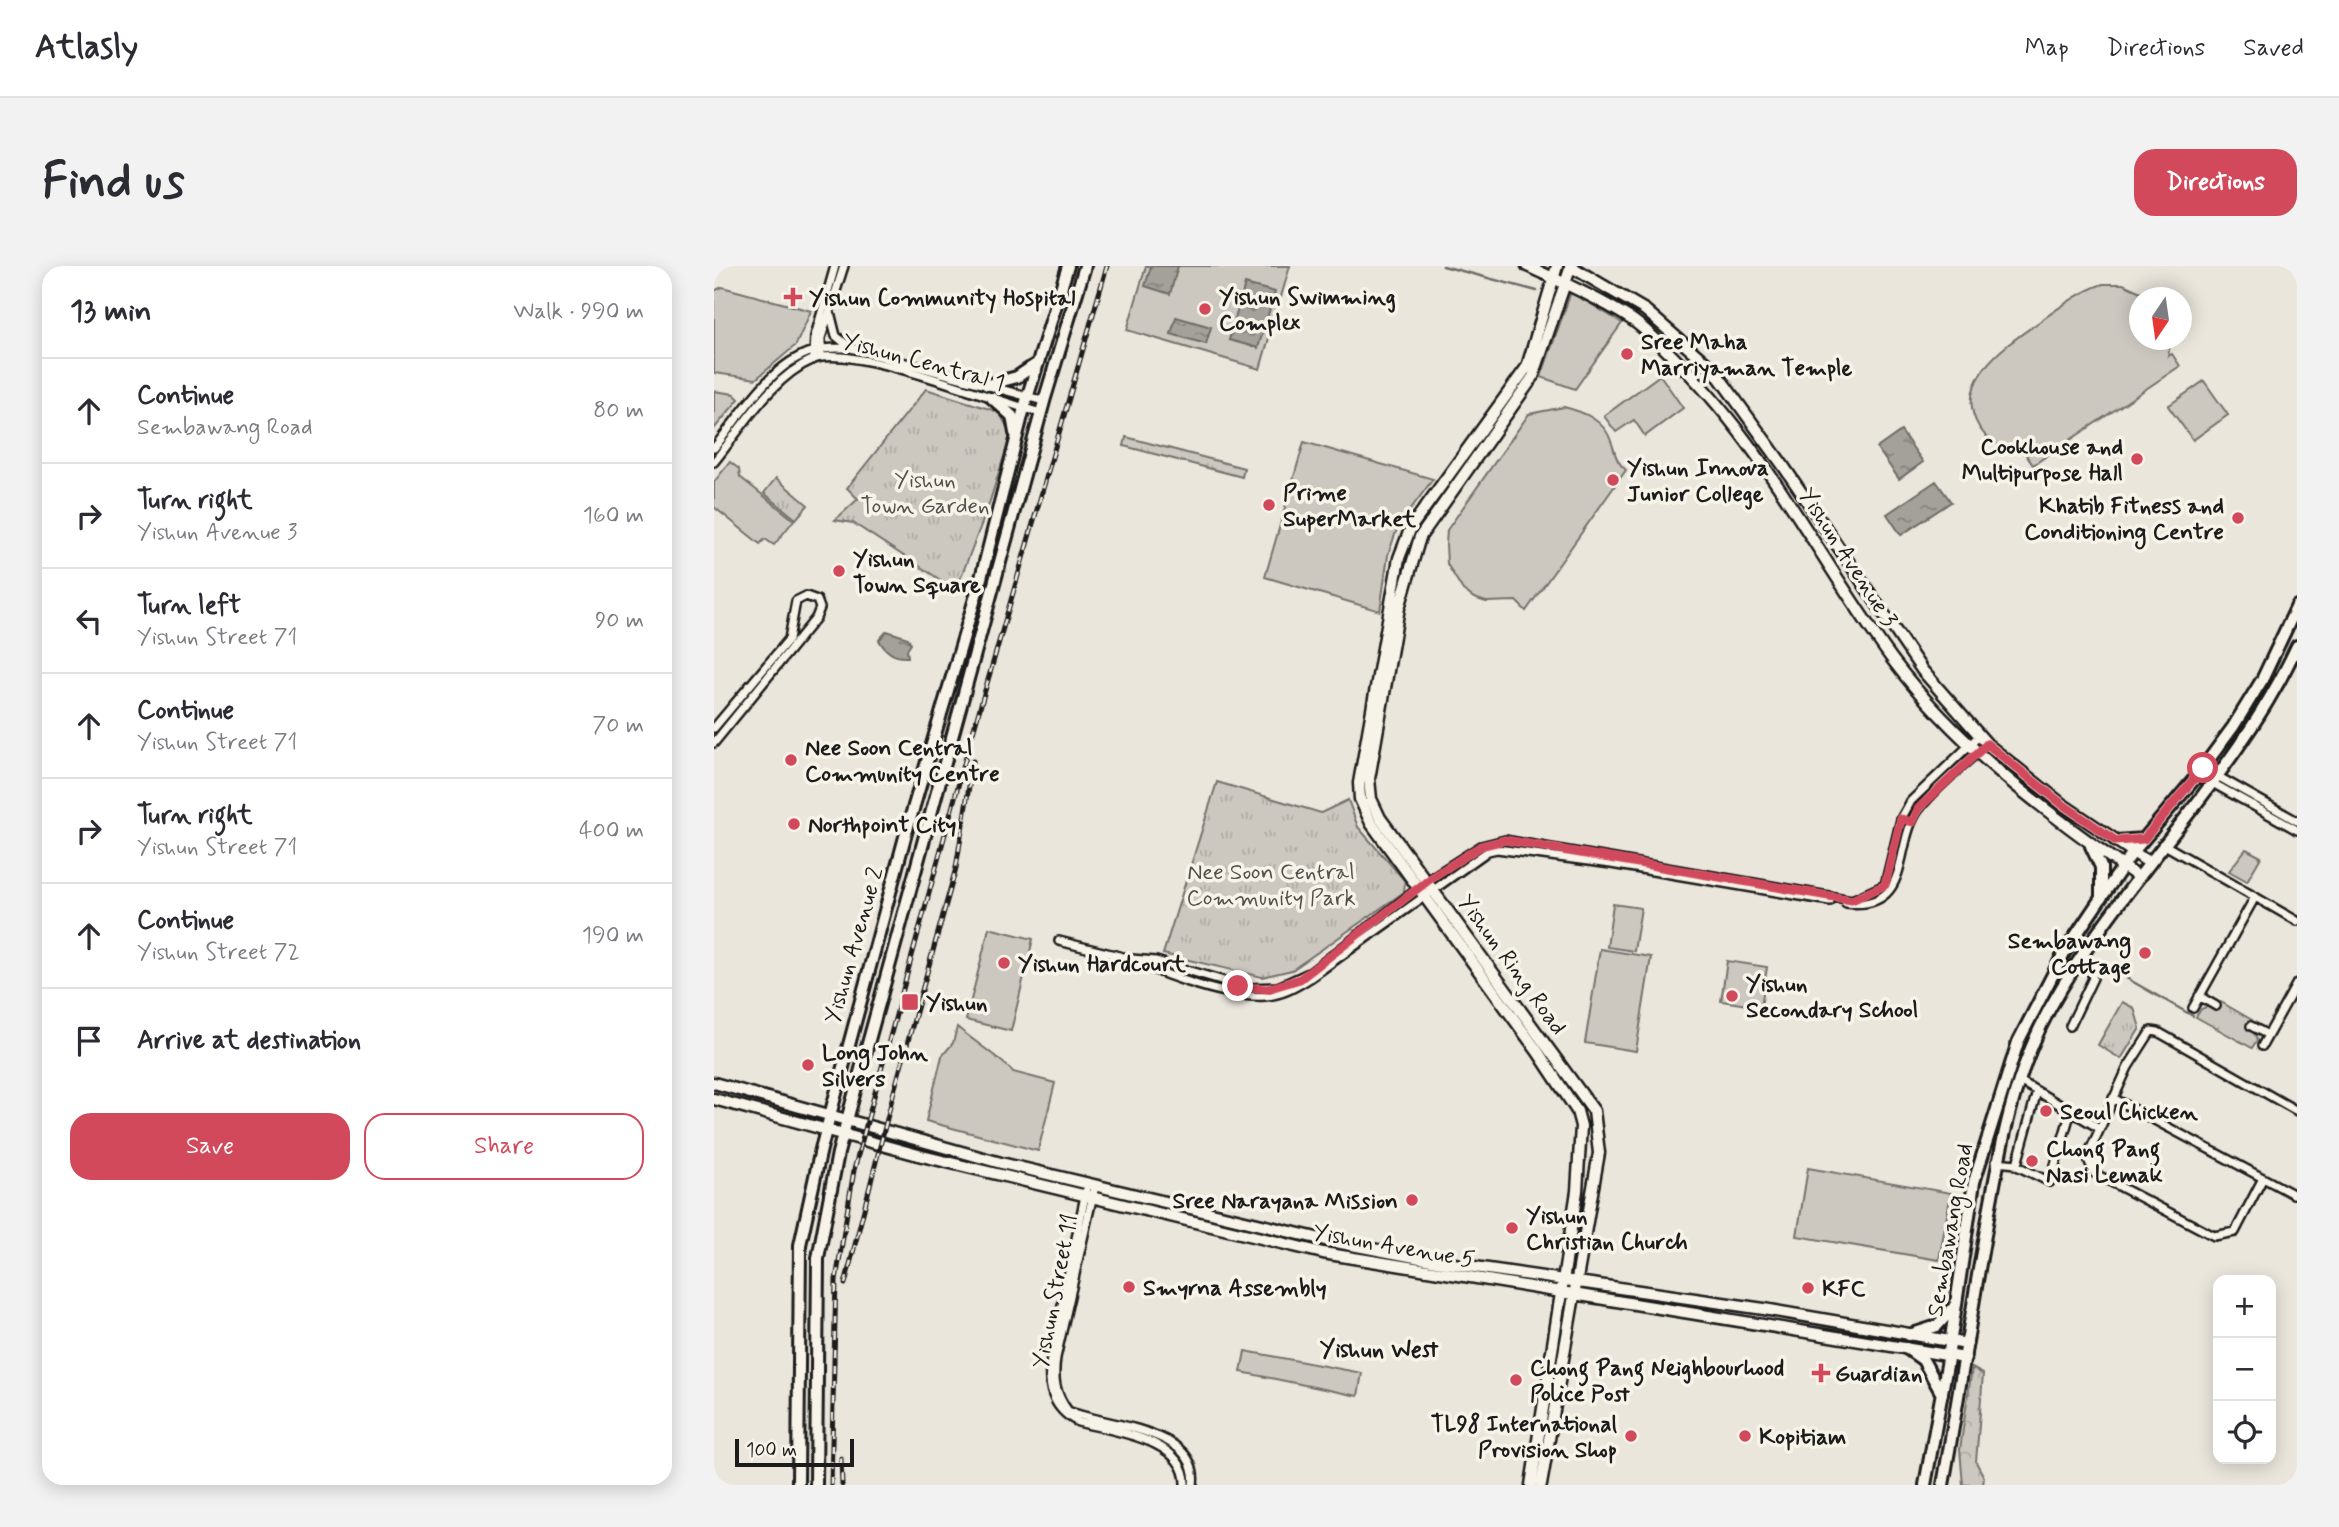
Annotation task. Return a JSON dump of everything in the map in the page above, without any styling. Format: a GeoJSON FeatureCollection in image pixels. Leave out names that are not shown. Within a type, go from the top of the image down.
{"type":"FeatureCollection","features":[{"type":"Feature","properties":{"kind":"main road","name":"Yishun Avenue 2"},"geometry":{"type":"LineString","coordinates":[[798,1485],[800,1245],[825,1130],[906,833],[981,578],[1027,397],[1068,266]]}},
{"type":"Feature","properties":{"kind":"main road","name":"Yishun Avenue 2"},"geometry":{"type":"LineString","coordinates":[[816,1485],[818,1258],[846,1120],[1042,407],[1084,266]]}},
{"type":"Feature","properties":{"kind":"main road","name":"Yishun Avenue 3"},"geometry":{"type":"LineString","coordinates":[[1527,266],[1554,277],[1632,320],[1707,391],[1778,484],[1893,659],[1973,749],[2091,846],[2137,876]]}},
{"type":"Feature","properties":{"kind":"main road","name":"Yishun Ring Road"},"geometry":{"type":"LineString","coordinates":[[1531,1485],[1580,1165],[1581,1126],[1577,1111],[1538,1052],[1371,823],[1359,790],[1362,756],[1399,558],[1411,527],[1527,367],[1557,266]]}},
{"type":"Feature","properties":{"kind":"main road","name":"Yishun Avenue 3"},"geometry":{"type":"LineString","coordinates":[[1570,266],[1645,310],[1714,370],[1782,464],[1922,670],[1983,740],[2062,804],[2148,862]]}},
{"type":"Feature","properties":{"kind":"main road","name":"Yishun Ring Road"},"geometry":{"type":"LineString","coordinates":[[1541,1485],[1600,1153],[1594,1111],[1431,884],[1380,818],[1373,805],[1369,786],[1372,757],[1407,572],[1424,530],[1532,377],[1567,284],[1570,266]]}},
{"type":"Feature","properties":{"kind":"main road"},"geometry":{"type":"LineString","coordinates":[[987,385],[1017,377],[1038,362]]}},
{"type":"Feature","properties":{"kind":"main road"},"geometry":{"type":"LineString","coordinates":[[992,398],[1013,419],[1015,442]]}},
{"type":"Feature","properties":{"kind":"main road","name":"Sembawang Road"},"geometry":{"type":"LineString","coordinates":[[1925,1485],[1974,1182],[2008,1065],[2037,1001],[2064,953],[2133,852],[2200,771],[2262,680],[2297,606]]}},
{"type":"Feature","properties":{"kind":"main road","name":"Sembawang Road"},"geometry":{"type":"LineString","coordinates":[[1944,1485],[1996,1162],[2017,1079],[2036,1036],[2078,961],[2137,876],[2215,781],[2274,694],[2297,646]]}},
{"type":"Feature","properties":{"kind":"main road"},"geometry":{"type":"LineString","coordinates":[[2116,841],[2144,839]]}},
{"type":"Feature","properties":{"kind":"main road"},"geometry":{"type":"LineString","coordinates":[[2091,846],[2101,867],[2101,898]]}},
{"type":"Feature","properties":{"kind":"main road","name":"Yishun Avenue 5"},"geometry":{"type":"LineString","coordinates":[[714,1083],[1092,1185],[1325,1240],[1447,1263],[1764,1309],[1967,1344]]}},
{"type":"Feature","properties":{"kind":"main road","name":"Yishun Avenue 5"},"geometry":{"type":"LineString","coordinates":[[714,1099],[843,1135],[1088,1197],[1323,1253],[1965,1358]]}},
{"type":"Feature","properties":{"kind":"main road"},"geometry":{"type":"LineString","coordinates":[[799,1283],[813,1275],[818,1258]]}},
{"type":"Feature","properties":{"kind":"main road"},"geometry":{"type":"LineString","coordinates":[[1909,1335],[1937,1326],[1955,1306]]}},
{"type":"Feature","properties":{"kind":"main road"},"geometry":{"type":"LineString","coordinates":[[1906,1348],[1923,1360],[1941,1394]]}},
{"type":"Feature","properties":{"kind":"street"},"geometry":{"type":"LineString","coordinates":[[817,354],[835,266]]}},
{"type":"Feature","properties":{"kind":"street"},"geometry":{"type":"LineString","coordinates":[[817,354],[844,266]]}},
{"type":"Feature","properties":{"kind":"street"},"geometry":{"type":"LineString","coordinates":[[830,311],[836,336],[851,348]]}},
{"type":"Feature","properties":{"kind":"street","name":"Yishun Central 1"},"geometry":{"type":"LineString","coordinates":[[714,448],[777,373],[817,354],[851,348],[1027,397],[1042,407]]}},
{"type":"Feature","properties":{"kind":"street","name":"Yishun Central 1"},"geometry":{"type":"LineString","coordinates":[[714,462],[782,381],[817,354],[872,363],[1024,408],[1042,407]]}},
{"type":"Feature","properties":{"kind":"street"},"geometry":{"type":"LineString","coordinates":[[714,728],[789,639],[790,617],[796,601],[806,596],[817,600],[820,608],[816,618],[714,743]]}},
{"type":"Feature","properties":{"kind":"street"},"geometry":{"type":"LineString","coordinates":[[1059,940],[1131,959],[1153,970],[1232,993],[1256,996],[1278,994],[1310,978],[1481,846],[1505,840],[1852,900],[1885,885],[1901,819],[1911,801],[1983,740]]}},
{"type":"Feature","properties":{"kind":"street"},"geometry":{"type":"LineString","coordinates":[[1431,884],[1488,851],[1505,848],[1858,905],[1870,902],[1891,889],[1918,809],[1973,749]]}},
{"type":"Feature","properties":{"kind":"street"},"geometry":{"type":"LineString","coordinates":[[2200,771],[2236,792],[2297,821]]}},
{"type":"Feature","properties":{"kind":"street"},"geometry":{"type":"LineString","coordinates":[[2236,792],[2297,830]]}},
{"type":"Feature","properties":{"kind":"street"},"geometry":{"type":"LineString","coordinates":[[1901,819],[1913,822]]}},
{"type":"Feature","properties":{"kind":"street"},"geometry":{"type":"LineString","coordinates":[[2163,844],[2297,921]]}},
{"type":"Feature","properties":{"kind":"street"},"geometry":{"type":"LineString","coordinates":[[2193,1008],[2255,897]]}},
{"type":"Feature","properties":{"kind":"street"},"geometry":{"type":"LineString","coordinates":[[2070,1026],[2093,978],[2091,971],[2078,961]]}},
{"type":"Feature","properties":{"kind":"street"},"geometry":{"type":"LineString","coordinates":[[2262,1046],[2297,983]]}},
{"type":"Feature","properties":{"kind":"street"},"geometry":{"type":"LineString","coordinates":[[2199,996],[2216,1006]]}},
{"type":"Feature","properties":{"kind":"street"},"geometry":{"type":"LineString","coordinates":[[2251,1026],[2268,1035]]}},
{"type":"Feature","properties":{"kind":"street"},"geometry":{"type":"LineString","coordinates":[[2263,1178],[2235,1232],[2214,1236],[2094,1173],[2087,1157],[2145,1036],[2155,1030],[2297,1111]]}},
{"type":"Feature","properties":{"kind":"street"},"geometry":{"type":"LineString","coordinates":[[2017,1079],[2099,1128]]}},
{"type":"Feature","properties":{"kind":"street"},"geometry":{"type":"LineString","coordinates":[[2015,1165],[2037,1091]]}},
{"type":"Feature","properties":{"kind":"street"},"geometry":{"type":"LineString","coordinates":[[2113,1098],[2293,1194]]}},
{"type":"Feature","properties":{"kind":"street"},"geometry":{"type":"LineString","coordinates":[[1996,1162],[2015,1165],[2050,1182],[2071,1111]]}},
{"type":"Feature","properties":{"kind":"street","name":"Yishun Street 11"},"geometry":{"type":"LineString","coordinates":[[1092,1185],[1051,1357],[1048,1375],[1051,1393],[1065,1415],[1078,1422],[1163,1445],[1180,1461],[1185,1485]]}},
{"type":"Feature","properties":{"kind":"street","name":"Yishun Street 11"},"geometry":{"type":"LineString","coordinates":[[1088,1197],[1053,1375],[1057,1393],[1068,1411],[1161,1436],[1177,1446],[1192,1466],[1193,1485]]}},
{"type":"Feature","properties":{"kind":"green space","name":"Yishun Swimming Complex"},"geometry":{"type":"Polygon","coordinates":[[[1146,266],[1290,266],[1260,369],[1127,330],[1146,266]]]}},
{"type":"Feature","properties":{"kind":"green space"},"geometry":{"type":"Polygon","coordinates":[[[2103,284],[2123,284],[2130,287],[2129,350],[2169,350],[2168,356],[2172,354],[2180,366],[2033,465],[2026,455],[2029,453],[2001,446],[1983,433],[1972,410],[1972,394],[1987,365],[1999,352],[2086,291],[2103,284]]]}},
{"type":"Feature","properties":{"kind":"green space"},"geometry":{"type":"Polygon","coordinates":[[[722,287],[811,311],[796,345],[756,379],[714,373],[714,291],[722,287]]]}},
{"type":"Feature","properties":{"kind":"green space"},"geometry":{"type":"Polygon","coordinates":[[[1571,292],[1622,323],[1575,389],[1541,377],[1571,292]]]}},
{"type":"Feature","properties":{"kind":"green space"},"geometry":{"type":"Polygon","coordinates":[[[1660,375],[1683,408],[1645,436],[1634,420],[1616,432],[1604,416],[1660,375]]]}},
{"type":"Feature","properties":{"kind":"green space"},"geometry":{"type":"Polygon","coordinates":[[[2204,381],[2228,415],[2193,440],[2168,406],[2204,381]]]}},
{"type":"Feature","properties":{"kind":"green space","name":"Yishun Town Garden"},"geometry":{"type":"Polygon","coordinates":[[[926,389],[999,412],[1011,434],[988,507],[956,590],[853,523],[835,520],[858,499],[847,488],[926,389]]]}},
{"type":"Feature","properties":{"kind":"green space"},"geometry":{"type":"Polygon","coordinates":[[[714,391],[734,394],[739,399],[714,429],[714,391]]]}},
{"type":"Feature","properties":{"kind":"green space"},"geometry":{"type":"Polygon","coordinates":[[[1564,407],[1586,414],[1604,428],[1618,460],[1626,470],[1526,611],[1516,601],[1486,602],[1474,598],[1463,590],[1447,564],[1447,530],[1529,414],[1564,407]]]}},
{"type":"Feature","properties":{"kind":"green space"},"geometry":{"type":"Polygon","coordinates":[[[1126,437],[1244,468],[1242,477],[1124,446],[1126,437]]]}},
{"type":"Feature","properties":{"kind":"green space"},"geometry":{"type":"Polygon","coordinates":[[[1304,442],[1433,479],[1398,526],[1388,555],[1380,611],[1265,577],[1304,442]]]}},
{"type":"Feature","properties":{"kind":"green space"},"geometry":{"type":"Polygon","coordinates":[[[730,462],[739,469],[740,477],[794,520],[774,545],[765,539],[760,544],[714,507],[714,482],[730,462]]]}},
{"type":"Feature","properties":{"kind":"green space"},"geometry":{"type":"Polygon","coordinates":[[[776,478],[808,505],[796,519],[764,493],[776,478]]]}},
{"type":"Feature","properties":{"kind":"green space","name":"Nee Soon Central Community Park"},"geometry":{"type":"Polygon","coordinates":[[[1217,782],[1321,813],[1348,800],[1358,827],[1405,881],[1404,892],[1292,970],[1262,977],[1163,954],[1217,782]]]}},
{"type":"Feature","properties":{"kind":"green space"},"geometry":{"type":"Polygon","coordinates":[[[2246,849],[2261,857],[2247,881],[2229,871],[2246,849]]]}},
{"type":"Feature","properties":{"kind":"green space"},"geometry":{"type":"Polygon","coordinates":[[[1613,904],[1641,908],[1634,951],[1607,947],[1613,904]]]}},
{"type":"Feature","properties":{"kind":"green space","name":"Yishun Hardcourt"},"geometry":{"type":"Polygon","coordinates":[[[989,928],[1033,939],[1011,1031],[966,1020],[989,928]]]}},
{"type":"Feature","properties":{"kind":"green space"},"geometry":{"type":"Polygon","coordinates":[[[1600,949],[1651,957],[1636,1051],[1585,1043],[1600,949]]]}},
{"type":"Feature","properties":{"kind":"green space"},"geometry":{"type":"Polygon","coordinates":[[[1727,961],[1767,967],[1761,1007],[1721,1001],[1727,961]]]}},
{"type":"Feature","properties":{"kind":"green space"},"geometry":{"type":"Polygon","coordinates":[[[2122,1002],[2134,1008],[2140,1028],[2121,1059],[2098,1045],[2122,1002]]]}},
{"type":"Feature","properties":{"kind":"green space"},"geometry":{"type":"Polygon","coordinates":[[[2221,1002],[2252,1020],[2247,1027],[2254,1032],[2257,1040],[2252,1048],[2196,1017],[2201,1009],[2209,1006],[2216,1010],[2221,1002]]]}},
{"type":"Feature","properties":{"kind":"green space"},"geometry":{"type":"Polygon","coordinates":[[[957,1027],[1013,1072],[1055,1083],[1038,1151],[926,1121],[942,1056],[953,1043],[957,1027]]]}},
{"type":"Feature","properties":{"kind":"green space"},"geometry":{"type":"Polygon","coordinates":[[[1808,1168],[1951,1193],[1939,1260],[1797,1236],[1808,1168]]]}},
{"type":"Feature","properties":{"kind":"green space"},"geometry":{"type":"Polygon","coordinates":[[[1245,1351],[1362,1373],[1358,1396],[1241,1372],[1245,1351]]]}},
{"type":"Feature","properties":{"kind":"green space"},"geometry":{"type":"Polygon","coordinates":[[[1972,1368],[1983,1374],[1976,1462],[1984,1477],[1983,1485],[1963,1485],[1960,1449],[1972,1368]]]}},
{"type":"Feature","properties":{"kind":"water"},"geometry":{"type":"Polygon","coordinates":[[[1151,266],[1178,266],[1170,294],[1145,286],[1151,266]]]}},
{"type":"Feature","properties":{"kind":"water"},"geometry":{"type":"Polygon","coordinates":[[[1245,284],[1275,292],[1258,348],[1229,340],[1245,284]]]}},
{"type":"Feature","properties":{"kind":"water"},"geometry":{"type":"Polygon","coordinates":[[[1176,317],[1211,327],[1206,344],[1171,334],[1176,317]]]}},
{"type":"Feature","properties":{"kind":"water"},"geometry":{"type":"Polygon","coordinates":[[[1901,431],[1923,462],[1899,479],[1877,448],[1901,431]]]}},
{"type":"Feature","properties":{"kind":"water"},"geometry":{"type":"Polygon","coordinates":[[[1936,481],[1951,502],[1901,535],[1887,514],[1936,481]]]}},
{"type":"Feature","properties":{"kind":"water"},"geometry":{"type":"Polygon","coordinates":[[[887,631],[908,638],[911,644],[907,650],[908,657],[895,655],[884,647],[879,640],[887,631]]]}},
{"type":"Feature","properties":{"kind":"waterway"},"geometry":{"type":"LineString","coordinates":[[1443,266],[1537,291]]}},
{"type":"Feature","properties":{"kind":"waterway"},"geometry":{"type":"LineString","coordinates":[[2098,962],[2193,1016]]}},
{"type":"Feature","properties":{"kind":"railway"},"geometry":{"type":"LineString","coordinates":[[831,1485],[836,1280],[854,1170],[967,753],[1107,266]]}},
{"type":"Feature","properties":{"kind":"railway"},"geometry":{"type":"LineString","coordinates":[[845,1284],[893,1095],[956,868],[973,761]]}},
{"type":"Feature","properties":{"kind":"railway"},"geometry":{"type":"LineString","coordinates":[[841,1458],[842,1485]]}},
{"type":"Feature","properties":{"kind":"place","name":"Yishun Community Hospital"},"geometry":{"type":"Point","coordinates":[793,297]}},
{"type":"Feature","properties":{"kind":"place","name":"Yishun Swimming Complex"},"geometry":{"type":"Point","coordinates":[1205,309]}},
{"type":"Feature","properties":{"kind":"place","name":"Sree Maha Marriyaman Temple"},"geometry":{"type":"Point","coordinates":[1627,354]}},
{"type":"Feature","properties":{"kind":"place","name":"Cookhouse and Multipurpose Hall"},"geometry":{"type":"Point","coordinates":[2137,459]}},
{"type":"Feature","properties":{"kind":"place","name":"Yishun Innova Junior College"},"geometry":{"type":"Point","coordinates":[1613,480]}},
{"type":"Feature","properties":{"kind":"place","name":"Prime SuperMarket"},"geometry":{"type":"Point","coordinates":[1269,505]}},
{"type":"Feature","properties":{"kind":"place","name":"Khatib Fitness and Conditioning Centre"},"geometry":{"type":"Point","coordinates":[2238,518]}},
{"type":"Feature","properties":{"kind":"place","name":"Yishun Town Square"},"geometry":{"type":"Point","coordinates":[839,571]}},
{"type":"Feature","properties":{"kind":"place","name":"Nee Soon Central Community Centre"},"geometry":{"type":"Point","coordinates":[791,760]}},
{"type":"Feature","properties":{"kind":"place","name":"Northpoint City"},"geometry":{"type":"Point","coordinates":[794,824]}},
{"type":"Feature","properties":{"kind":"place","name":"Sembawang Cottage"},"geometry":{"type":"Point","coordinates":[2145,953]}},
{"type":"Feature","properties":{"kind":"place","name":"Yishun Hardcourt"},"geometry":{"type":"Point","coordinates":[1004,963]}},
{"type":"Feature","properties":{"kind":"place","name":"Yishun Secondary School"},"geometry":{"type":"Point","coordinates":[1732,996]}},
{"type":"Feature","properties":{"kind":"place","name":"Yishun"},"geometry":{"type":"Point","coordinates":[910,1002]}},
{"type":"Feature","properties":{"kind":"place","name":"Long John Silvers"},"geometry":{"type":"Point","coordinates":[808,1065]}},
{"type":"Feature","properties":{"kind":"place","name":"Seoul Chicken"},"geometry":{"type":"Point","coordinates":[2046,1111]}},
{"type":"Feature","properties":{"kind":"place","name":"Chong Pang Nasi Lemak"},"geometry":{"type":"Point","coordinates":[2032,1161]}},
{"type":"Feature","properties":{"kind":"place","name":"Sree Narayana Mission"},"geometry":{"type":"Point","coordinates":[1412,1200]}},
{"type":"Feature","properties":{"kind":"place","name":"Yishun Christian Church"},"geometry":{"type":"Point","coordinates":[1512,1228]}},
{"type":"Feature","properties":{"kind":"place","name":"Smyrna Assembly"},"geometry":{"type":"Point","coordinates":[1129,1287]}},
{"type":"Feature","properties":{"kind":"place","name":"KFC"},"geometry":{"type":"Point","coordinates":[1808,1288]}},
{"type":"Feature","properties":{"kind":"place","name":"Guardian"},"geometry":{"type":"Point","coordinates":[1821,1373]}},
{"type":"Feature","properties":{"kind":"place","name":"Chong Pang Neighbourhood Police Post"},"geometry":{"type":"Point","coordinates":[1516,1380]}},
{"type":"Feature","properties":{"kind":"place","name":"TL98 International Provision Shop"},"geometry":{"type":"Point","coordinates":[1631,1436]}},
{"type":"Feature","properties":{"kind":"place","name":"Kopitiam"},"geometry":{"type":"Point","coordinates":[1745,1436]}},
{"type":"Feature","properties":{"kind":"district","name":"Yishun West"},"geometry":{"type":"Point","coordinates":[1379,1349]}},
{"type":"Feature","properties":{"kind":"route"},"geometry":{"type":"LineString","coordinates":[[1238,986],[1278,988],[1300,979],[1434,876],[1481,846],[1495,841],[1505,840],[1609,857],[1852,900],[1876,892],[1885,885],[1890,875],[1901,819],[1913,822],[1918,809],[1987,744],[2062,804],[2116,841],[2144,839],[2203,768]]}}]}
